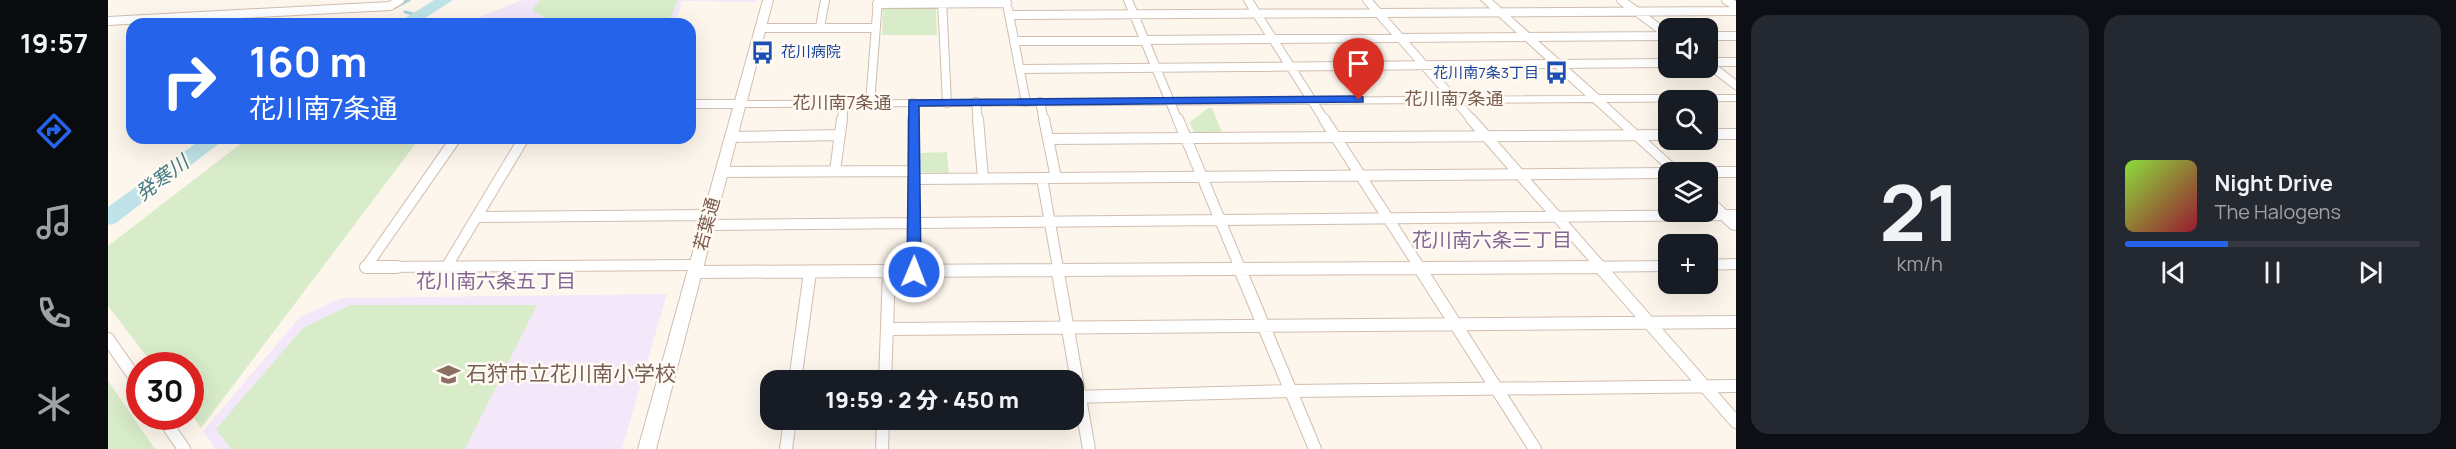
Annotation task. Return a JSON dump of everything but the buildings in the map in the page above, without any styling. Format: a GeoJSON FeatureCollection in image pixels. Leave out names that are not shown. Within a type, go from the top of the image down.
{"type":"FeatureCollection","features":[{"type":"Feature","properties":{"kind":"street"},"geometry":{"type":"LineString","coordinates":[[164,18],[390,6],[400,0]]}},
{"type":"Feature","properties":{"kind":"street","name":"若葉通"},"geometry":{"type":"LineString","coordinates":[[647,449],[768,0]]}},
{"type":"Feature","properties":{"kind":"street"},"geometry":{"type":"LineString","coordinates":[[820,27],[825,0]]}},
{"type":"Feature","properties":{"kind":"street"},"geometry":{"type":"LineString","coordinates":[[1128,0],[1316,449]]}},
{"type":"Feature","properties":{"kind":"street"},"geometry":{"type":"LineString","coordinates":[[1248,0],[1535,449]]}},
{"type":"Feature","properties":{"kind":"street"},"geometry":{"type":"LineString","coordinates":[[1367,0],[1736,422]]}},
{"type":"Feature","properties":{"kind":"street"},"geometry":{"type":"LineString","coordinates":[[1486,0],[1666,162]]}},
{"type":"Feature","properties":{"kind":"street"},"geometry":{"type":"LineString","coordinates":[[1621,0],[1658,28]]}},
{"type":"Feature","properties":{"kind":"street"},"geometry":{"type":"LineString","coordinates":[[1726,0],[1736,6]]}},
{"type":"Feature","properties":{"kind":"street"},"geometry":{"type":"LineString","coordinates":[[870,103],[878,2],[1007,2],[1026,102]]}},
{"type":"Feature","properties":{"kind":"street"},"geometry":{"type":"LineString","coordinates":[[942,2],[947,103]]}},
{"type":"Feature","properties":{"kind":"street"},"geometry":{"type":"LineString","coordinates":[[1010,15],[1736,11]]}},
{"type":"Feature","properties":{"kind":"street"},"geometry":{"type":"LineString","coordinates":[[108,21],[126,20]]}},
{"type":"Feature","properties":{"kind":"street"},"geometry":{"type":"LineString","coordinates":[[761,28],[876,28]]}},
{"type":"Feature","properties":{"kind":"street"},"geometry":{"type":"LineString","coordinates":[[1014,41],[1658,35]]}},
{"type":"Feature","properties":{"kind":"street"},"geometry":{"type":"LineString","coordinates":[[1718,36],[1736,36]]}},
{"type":"Feature","properties":{"kind":"street"},"geometry":{"type":"LineString","coordinates":[[1718,63],[1736,62]]}},
{"type":"Feature","properties":{"kind":"street"},"geometry":{"type":"LineString","coordinates":[[1020,69],[1658,63]]}},
{"type":"Feature","properties":{"kind":"street"},"geometry":{"type":"LineString","coordinates":[[1718,71],[1736,85]]}},
{"type":"Feature","properties":{"kind":"street","name":"花川南7条通"},"geometry":{"type":"LineString","coordinates":[[740,104],[1736,98]]}},
{"type":"Feature","properties":{"kind":"street"},"geometry":{"type":"LineString","coordinates":[[976,102],[983,178]]}},
{"type":"Feature","properties":{"kind":"street"},"geometry":{"type":"LineString","coordinates":[[1040,102],[1056,178]]}},
{"type":"Feature","properties":{"kind":"street"},"geometry":{"type":"LineString","coordinates":[[835,171],[844,103]]}},
{"type":"Feature","properties":{"kind":"street"},"geometry":{"type":"LineString","coordinates":[[913,103],[914,272]]}},
{"type":"Feature","properties":{"kind":"street"},"geometry":{"type":"LineString","coordinates":[[696,104],[740,104]]}},
{"type":"Feature","properties":{"kind":"street"},"geometry":{"type":"LineString","coordinates":[[1718,134],[1736,134]]}},
{"type":"Feature","properties":{"kind":"street"},"geometry":{"type":"LineString","coordinates":[[731,137],[840,135]]}},
{"type":"Feature","properties":{"kind":"street"},"geometry":{"type":"LineString","coordinates":[[1047,139],[1658,135]]}},
{"type":"Feature","properties":{"kind":"street"},"geometry":{"type":"LineString","coordinates":[[452,144],[366,267],[914,272],[1658,266]]}},
{"type":"Feature","properties":{"kind":"street"},"geometry":{"type":"LineString","coordinates":[[447,266],[520,144]]}},
{"type":"Feature","properties":{"kind":"street"},"geometry":{"type":"LineString","coordinates":[[722,172],[835,171],[983,178],[1658,173]]}},
{"type":"Feature","properties":{"kind":"street"},"geometry":{"type":"LineString","coordinates":[[1718,172],[1736,172]]}},
{"type":"Feature","properties":{"kind":"street"},"geometry":{"type":"LineString","coordinates":[[1042,178],[1073,370]]}},
{"type":"Feature","properties":{"kind":"street"},"geometry":{"type":"LineString","coordinates":[[477,217],[915,222],[1558,219],[1730,215],[1736,226]]}},
{"type":"Feature","properties":{"kind":"street"},"geometry":{"type":"LineString","coordinates":[[1718,265],[1736,264]]}},
{"type":"Feature","properties":{"kind":"street"},"geometry":{"type":"LineString","coordinates":[[797,370],[810,272]]}},
{"type":"Feature","properties":{"kind":"street"},"geometry":{"type":"LineString","coordinates":[[885,370],[890,272]]}},
{"type":"Feature","properties":{"kind":"street"},"geometry":{"type":"LineString","coordinates":[[887,329],[1263,324],[1736,322]]}},
{"type":"Feature","properties":{"kind":"street"},"geometry":{"type":"LineString","coordinates":[[108,339],[126,365]]}},
{"type":"Feature","properties":{"kind":"street"},"geometry":{"type":"LineString","coordinates":[[1084,397],[1291,391],[1736,386]]}},
{"type":"Feature","properties":{"kind":"street"},"geometry":{"type":"LineString","coordinates":[[1084,427],[1089,449]]}},
{"type":"Feature","properties":{"kind":"street"},"geometry":{"type":"LineString","coordinates":[[171,430],[184,449]]}},
{"type":"Feature","properties":{"kind":"street"},"geometry":{"type":"LineString","coordinates":[[786,449],[789,430]]}},
{"type":"Feature","properties":{"kind":"street"},"geometry":{"type":"LineString","coordinates":[[882,449],[883,430]]}},
{"type":"Feature","properties":{"kind":"shaded area"},"geometry":{"type":"Polygon","coordinates":[[[522,0],[757,0],[756,2],[682,1],[676,18],[478,18],[522,0]]]}},
{"type":"Feature","properties":{"kind":"shaded area","name":"石狩市立花川南小学校"},"geometry":{"type":"Polygon","coordinates":[[[667,294],[622,449],[215,449],[203,431],[300,317],[342,298],[667,294]]]}},
{"type":"Feature","properties":{"kind":"green space"},"geometry":{"type":"Polygon","coordinates":[[[540,0],[678,0],[670,18],[546,18],[532,10],[540,0]]]}},
{"type":"Feature","properties":{"kind":"green space"},"geometry":{"type":"Polygon","coordinates":[[[883,7],[936,7],[937,35],[882,35],[883,7]]]}},
{"type":"Feature","properties":{"kind":"green space"},"geometry":{"type":"Polygon","coordinates":[[[1208,108],[1212,108],[1222,133],[1194,132],[1189,123],[1208,108]]]}},
{"type":"Feature","properties":{"kind":"green space"},"geometry":{"type":"Polygon","coordinates":[[[240,144],[415,144],[204,424],[204,352],[143,352],[108,306],[108,246],[240,144]]]}},
{"type":"Feature","properties":{"kind":"green space"},"geometry":{"type":"Polygon","coordinates":[[[947,152],[949,173],[920,172],[920,153],[947,152]]]}},
{"type":"Feature","properties":{"kind":"green space"},"geometry":{"type":"Polygon","coordinates":[[[350,305],[537,305],[465,449],[231,449],[216,429],[303,328],[350,305]]]}},
{"type":"Feature","properties":{"kind":"green space"},"geometry":{"type":"Polygon","coordinates":[[[108,381],[126,407],[126,430],[142,430],[155,449],[108,449],[108,381]]]}},
{"type":"Feature","properties":{"kind":"waterway"},"geometry":{"type":"LineString","coordinates":[[394,8],[409,0]]}},
{"type":"Feature","properties":{"kind":"waterway","name":"発寒川"},"geometry":{"type":"LineString","coordinates":[[414,18],[445,0]]}},
{"type":"Feature","properties":{"kind":"waterway"},"geometry":{"type":"LineString","coordinates":[[405,12],[418,15]]}},
{"type":"Feature","properties":{"kind":"waterway","name":"発寒川"},"geometry":{"type":"LineString","coordinates":[[108,218],[208,144]]}},
{"type":"Feature","properties":{"kind":"place","name":"花川病院"},"geometry":{"type":"Point","coordinates":[763,52]}},
{"type":"Feature","properties":{"kind":"place","name":"花川南7条3丁目"},"geometry":{"type":"Point","coordinates":[1557,73]}},
{"type":"Feature","properties":{"kind":"place","name":"石狩市立花川南小学校"},"geometry":{"type":"Point","coordinates":[448,374]}},
{"type":"Feature","properties":{"kind":"district","name":"花川南六条三丁目"},"geometry":{"type":"Point","coordinates":[1492,240]}},
{"type":"Feature","properties":{"kind":"district","name":"花川南六条五丁目"},"geometry":{"type":"Point","coordinates":[496,281]}},
{"type":"Feature","properties":{"kind":"route"},"geometry":{"type":"LineString","coordinates":[[914,272],[913,103],[1359,100]]}}]}
